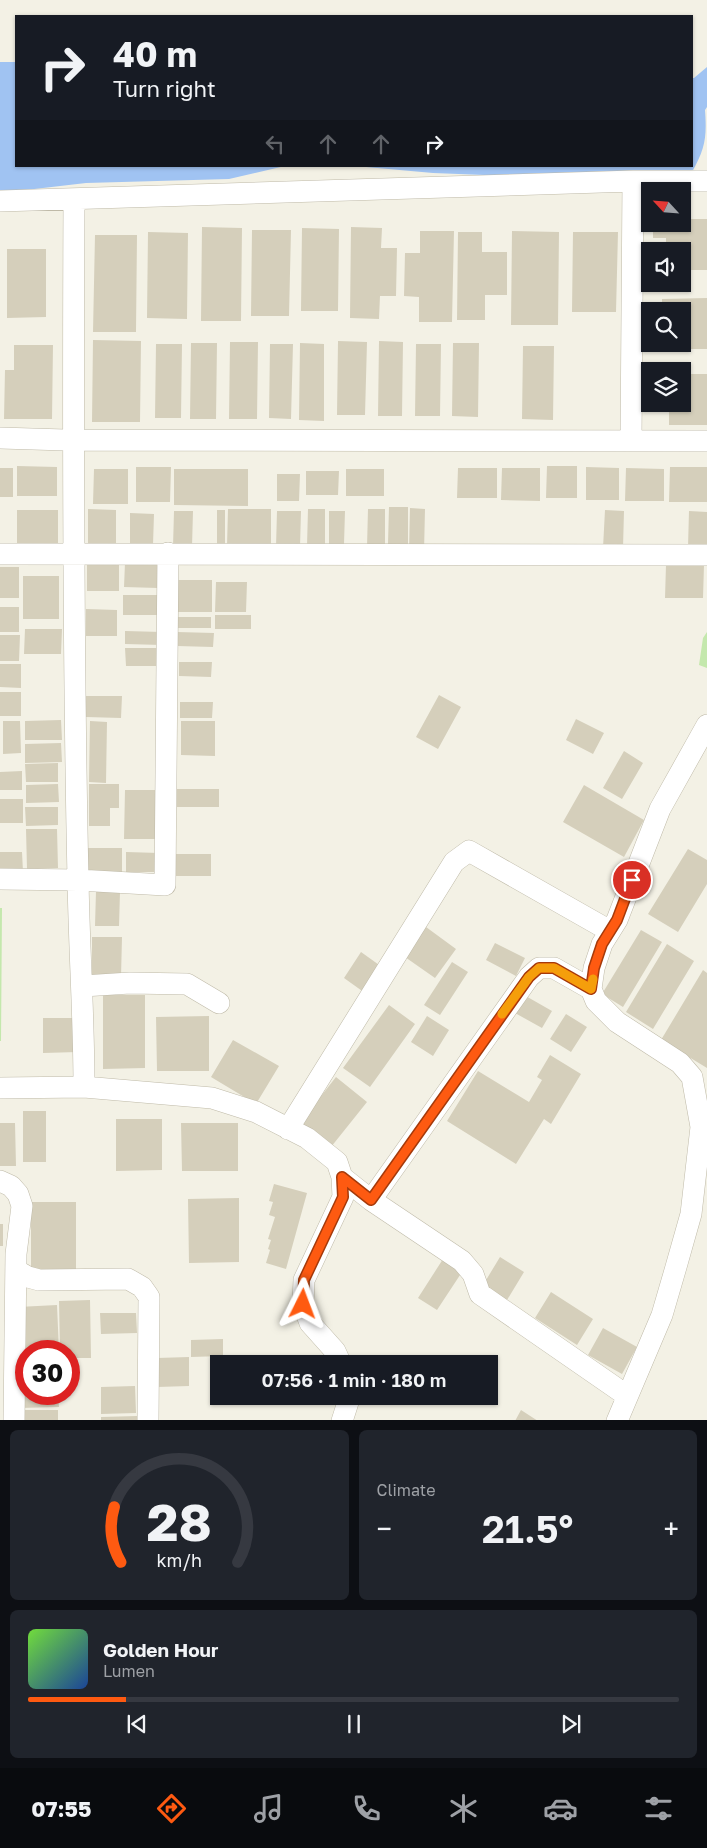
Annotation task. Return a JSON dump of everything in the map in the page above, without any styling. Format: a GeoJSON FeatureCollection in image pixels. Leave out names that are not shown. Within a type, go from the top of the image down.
{"type":"FeatureCollection","features":[{"type":"Feature","properties":{"kind":"street"},"geometry":{"type":"LineString","coordinates":[[631,441],[633,181]]}},
{"type":"Feature","properties":{"kind":"street"},"geometry":{"type":"LineString","coordinates":[[0,201],[633,181],[707,181]]}},
{"type":"Feature","properties":{"kind":"street"},"geometry":{"type":"LineString","coordinates":[[74,200],[74,553],[78,880],[83,986],[84,1087]]}},
{"type":"Feature","properties":{"kind":"street"},"geometry":{"type":"LineString","coordinates":[[0,438],[73,440],[707,441]]}},
{"type":"Feature","properties":{"kind":"street"},"geometry":{"type":"LineString","coordinates":[[0,879],[78,880],[165,885],[168,553]]}},
{"type":"Feature","properties":{"kind":"street"},"geometry":{"type":"LineString","coordinates":[[0,554],[707,554]]}},
{"type":"Feature","properties":{"kind":"street"},"geometry":{"type":"LineString","coordinates":[[617,1420],[626,1395],[662,1315],[688,1223],[697,1169],[701,1127],[692,1077],[680,1063],[617,1022],[596,1001],[591,989],[594,968],[602,944],[617,920],[660,808],[707,725]]}},
{"type":"Feature","properties":{"kind":"street"},"geometry":{"type":"LineString","coordinates":[[288,1128],[454,862],[468,851],[610,931]]}},
{"type":"Feature","properties":{"kind":"street"},"geometry":{"type":"LineString","coordinates":[[371,1200],[529,977],[539,968],[554,968],[591,989]]}},
{"type":"Feature","properties":{"kind":"street"},"geometry":{"type":"LineString","coordinates":[[83,986],[130,982],[187,984],[219,1003]]}},
{"type":"Feature","properties":{"kind":"street"},"geometry":{"type":"LineString","coordinates":[[0,1088],[84,1087],[212,1098],[256,1112],[307,1138],[337,1162],[342,1177],[343,1197],[304,1280],[303,1304],[310,1323],[337,1355]]}},
{"type":"Feature","properties":{"kind":"street"},"geometry":{"type":"LineString","coordinates":[[342,1177],[371,1200],[462,1261],[473,1274],[480,1294],[626,1395]]}},
{"type":"Feature","properties":{"kind":"street"},"geometry":{"type":"LineString","coordinates":[[0,1181],[12,1186],[18,1194],[22,1206],[16,1270],[14,1420]]}},
{"type":"Feature","properties":{"kind":"street"},"geometry":{"type":"LineString","coordinates":[[16,1270],[28,1277],[40,1280],[128,1279],[142,1287],[149,1298],[148,1420]]}},
{"type":"Feature","properties":{"kind":"street"},"geometry":{"type":"LineString","coordinates":[[342,1420],[347,1405]]}},
{"type":"Feature","properties":{"kind":"green space"},"geometry":{"type":"Polygon","coordinates":[[[707,632],[707,668],[699,665],[703,638],[707,632]]]}},
{"type":"Feature","properties":{"kind":"green space"},"geometry":{"type":"Polygon","coordinates":[[[0,908],[2,908],[1,1041],[0,1041],[0,908]]]}},
{"type":"Feature","properties":{"kind":"water"},"geometry":{"type":"Polygon","coordinates":[[[0,62],[15,62],[15,167],[281,167],[229,179],[86,183],[0,193],[0,62]]]}},
{"type":"Feature","properties":{"kind":"water"},"geometry":{"type":"Polygon","coordinates":[[[707,67],[705,136],[700,157],[692,172],[537,177],[433,173],[366,167],[693,167],[694,78],[707,67]]]}},
{"type":"Feature","properties":{"kind":"building"},"geometry":{"type":"Polygon","coordinates":[[[691,219],[707,219],[707,270],[691,270],[691,242],[666,242],[666,238],[653,238],[653,232],[691,232],[691,219]]]}},
{"type":"Feature","properties":{"kind":"building"},"geometry":{"type":"Polygon","coordinates":[[[202,227],[242,228],[241,321],[201,321],[202,227]]]}},
{"type":"Feature","properties":{"kind":"building"},"geometry":{"type":"Polygon","coordinates":[[[351,227],[382,228],[381,248],[397,248],[396,296],[380,296],[379,319],[350,318],[351,227]]]}},
{"type":"Feature","properties":{"kind":"building"},"geometry":{"type":"Polygon","coordinates":[[[302,228],[339,229],[338,311],[301,311],[302,228]]]}},
{"type":"Feature","properties":{"kind":"building"},"geometry":{"type":"Polygon","coordinates":[[[252,230],[291,230],[289,316],[251,316],[252,230]]]}},
{"type":"Feature","properties":{"kind":"building"},"geometry":{"type":"Polygon","coordinates":[[[420,231],[454,231],[452,322],[419,322],[419,297],[404,296],[405,253],[420,253],[420,231]]]}},
{"type":"Feature","properties":{"kind":"building"},"geometry":{"type":"Polygon","coordinates":[[[512,231],[559,232],[558,325],[511,325],[512,231]]]}},
{"type":"Feature","properties":{"kind":"building"},"geometry":{"type":"Polygon","coordinates":[[[148,232],[188,233],[187,319],[147,318],[148,232]]]}},
{"type":"Feature","properties":{"kind":"building"},"geometry":{"type":"Polygon","coordinates":[[[458,232],[482,232],[482,252],[507,252],[507,295],[485,295],[485,320],[457,320],[458,232]]]}},
{"type":"Feature","properties":{"kind":"building"},"geometry":{"type":"Polygon","coordinates":[[[573,232],[618,232],[616,312],[572,312],[573,232]]]}},
{"type":"Feature","properties":{"kind":"building"},"geometry":{"type":"Polygon","coordinates":[[[95,235],[137,235],[136,332],[93,332],[95,235]]]}},
{"type":"Feature","properties":{"kind":"building"},"geometry":{"type":"Polygon","coordinates":[[[7,249],[46,249],[46,317],[7,318],[7,249]]]}},
{"type":"Feature","properties":{"kind":"building"},"geometry":{"type":"Polygon","coordinates":[[[707,298],[707,349],[691,349],[691,302],[662,302],[662,299],[707,298]]]}},
{"type":"Feature","properties":{"kind":"building"},"geometry":{"type":"Polygon","coordinates":[[[93,340],[141,341],[140,422],[92,422],[93,340]]]}},
{"type":"Feature","properties":{"kind":"building"},"geometry":{"type":"Polygon","coordinates":[[[338,341],[367,342],[365,415],[337,415],[338,341]]]}},
{"type":"Feature","properties":{"kind":"building"},"geometry":{"type":"Polygon","coordinates":[[[379,341],[403,342],[402,416],[378,416],[379,341]]]}},
{"type":"Feature","properties":{"kind":"building"},"geometry":{"type":"Polygon","coordinates":[[[230,342],[258,342],[257,419],[229,419],[230,342]]]}},
{"type":"Feature","properties":{"kind":"building"},"geometry":{"type":"Polygon","coordinates":[[[191,343],[217,343],[216,419],[190,419],[191,343]]]}},
{"type":"Feature","properties":{"kind":"building"},"geometry":{"type":"Polygon","coordinates":[[[300,343],[324,344],[324,421],[299,420],[300,343]]]}},
{"type":"Feature","properties":{"kind":"building"},"geometry":{"type":"Polygon","coordinates":[[[453,343],[479,343],[478,417],[452,416],[453,343]]]}},
{"type":"Feature","properties":{"kind":"building"},"geometry":{"type":"Polygon","coordinates":[[[156,344],[182,344],[181,418],[155,418],[156,344]]]}},
{"type":"Feature","properties":{"kind":"building"},"geometry":{"type":"Polygon","coordinates":[[[270,344],[293,344],[291,419],[269,418],[270,344]]]}},
{"type":"Feature","properties":{"kind":"building"},"geometry":{"type":"Polygon","coordinates":[[[416,344],[441,344],[440,416],[415,416],[416,344]]]}},
{"type":"Feature","properties":{"kind":"building"},"geometry":{"type":"Polygon","coordinates":[[[14,345],[53,345],[52,419],[4,419],[5,370],[14,370],[14,345]]]}},
{"type":"Feature","properties":{"kind":"building"},"geometry":{"type":"Polygon","coordinates":[[[523,346],[554,346],[553,420],[522,419],[523,346]]]}},
{"type":"Feature","properties":{"kind":"building"},"geometry":{"type":"Polygon","coordinates":[[[691,374],[707,374],[707,425],[669,425],[669,412],[691,412],[691,374]]]}},
{"type":"Feature","properties":{"kind":"building"},"geometry":{"type":"Polygon","coordinates":[[[17,466],[57,467],[57,496],[17,496],[17,466]]]}},
{"type":"Feature","properties":{"kind":"building"},"geometry":{"type":"Polygon","coordinates":[[[547,466],[577,466],[577,498],[546,498],[547,466]]]}},
{"type":"Feature","properties":{"kind":"building"},"geometry":{"type":"Polygon","coordinates":[[[136,467],[171,467],[170,502],[136,502],[136,467]]]}},
{"type":"Feature","properties":{"kind":"building"},"geometry":{"type":"Polygon","coordinates":[[[586,467],[619,468],[619,500],[586,500],[586,467]]]}},
{"type":"Feature","properties":{"kind":"building"},"geometry":{"type":"Polygon","coordinates":[[[670,467],[707,467],[707,502],[669,502],[670,467]]]}},
{"type":"Feature","properties":{"kind":"building"},"geometry":{"type":"Polygon","coordinates":[[[0,468],[13,468],[13,497],[0,497],[0,468]]]}},
{"type":"Feature","properties":{"kind":"building"},"geometry":{"type":"Polygon","coordinates":[[[458,468],[497,468],[497,498],[457,498],[458,468]]]}},
{"type":"Feature","properties":{"kind":"building"},"geometry":{"type":"Polygon","coordinates":[[[502,468],[540,468],[540,501],[501,500],[502,468]]]}},
{"type":"Feature","properties":{"kind":"building"},"geometry":{"type":"Polygon","coordinates":[[[626,468],[664,469],[664,501],[625,501],[626,468]]]}},
{"type":"Feature","properties":{"kind":"building"},"geometry":{"type":"Polygon","coordinates":[[[94,469],[128,469],[128,504],[93,504],[94,469]]]}},
{"type":"Feature","properties":{"kind":"building"},"geometry":{"type":"Polygon","coordinates":[[[174,469],[248,469],[248,506],[174,505],[174,469]]]}},
{"type":"Feature","properties":{"kind":"building"},"geometry":{"type":"Polygon","coordinates":[[[346,469],[384,469],[384,496],[346,496],[346,469]]]}},
{"type":"Feature","properties":{"kind":"building"},"geometry":{"type":"Polygon","coordinates":[[[306,471],[339,471],[338,495],[306,495],[306,471]]]}},
{"type":"Feature","properties":{"kind":"building"},"geometry":{"type":"Polygon","coordinates":[[[277,474],[300,474],[299,501],[277,501],[277,474]]]}},
{"type":"Feature","properties":{"kind":"building"},"geometry":{"type":"Polygon","coordinates":[[[389,507],[408,507],[408,544],[388,544],[389,507]]]}},
{"type":"Feature","properties":{"kind":"building"},"geometry":{"type":"Polygon","coordinates":[[[410,508],[425,509],[424,552],[409,552],[410,508]]]}},
{"type":"Feature","properties":{"kind":"building"},"geometry":{"type":"Polygon","coordinates":[[[88,509],[116,510],[116,548],[88,548],[88,509]]]}},
{"type":"Feature","properties":{"kind":"building"},"geometry":{"type":"Polygon","coordinates":[[[228,509],[271,509],[271,546],[227,546],[228,509]]]}},
{"type":"Feature","properties":{"kind":"building"},"geometry":{"type":"Polygon","coordinates":[[[308,509],[325,509],[325,546],[307,546],[308,509]]]}},
{"type":"Feature","properties":{"kind":"building"},"geometry":{"type":"Polygon","coordinates":[[[368,509],[385,509],[385,547],[367,547],[368,509]]]}},
{"type":"Feature","properties":{"kind":"building"},"geometry":{"type":"Polygon","coordinates":[[[17,510],[58,510],[58,545],[17,545],[17,510]]]}},
{"type":"Feature","properties":{"kind":"building"},"geometry":{"type":"Polygon","coordinates":[[[217,510],[225,510],[225,545],[217,545],[217,510]]]}},
{"type":"Feature","properties":{"kind":"building"},"geometry":{"type":"Polygon","coordinates":[[[605,510],[624,511],[623,548],[603,548],[605,510]]]}},
{"type":"Feature","properties":{"kind":"building"},"geometry":{"type":"Polygon","coordinates":[[[174,511],[193,511],[192,547],[173,547],[174,511]]]}},
{"type":"Feature","properties":{"kind":"building"},"geometry":{"type":"Polygon","coordinates":[[[277,511],[301,511],[300,547],[276,547],[277,511]]]}},
{"type":"Feature","properties":{"kind":"building"},"geometry":{"type":"Polygon","coordinates":[[[329,511],[345,511],[344,544],[329,544],[329,511]]]}},
{"type":"Feature","properties":{"kind":"building"},"geometry":{"type":"Polygon","coordinates":[[[689,511],[707,512],[707,547],[688,547],[689,511]]]}},
{"type":"Feature","properties":{"kind":"building"},"geometry":{"type":"Polygon","coordinates":[[[130,513],[154,514],[153,545],[130,545],[130,513]]]}},
{"type":"Feature","properties":{"kind":"building"},"geometry":{"type":"Polygon","coordinates":[[[125,563],[158,564],[158,588],[124,587],[125,563]]]}},
{"type":"Feature","properties":{"kind":"building"},"geometry":{"type":"Polygon","coordinates":[[[87,565],[119,565],[119,591],[87,591],[87,565]]]}},
{"type":"Feature","properties":{"kind":"building"},"geometry":{"type":"Polygon","coordinates":[[[666,565],[704,565],[703,598],[665,598],[666,565]]]}},
{"type":"Feature","properties":{"kind":"building"},"geometry":{"type":"Polygon","coordinates":[[[0,567],[19,567],[19,598],[0,598],[0,567]]]}},
{"type":"Feature","properties":{"kind":"building"},"geometry":{"type":"Polygon","coordinates":[[[23,576],[59,576],[59,619],[23,619],[23,576]]]}},
{"type":"Feature","properties":{"kind":"building"},"geometry":{"type":"Polygon","coordinates":[[[178,580],[212,580],[212,612],[177,612],[178,580]]]}},
{"type":"Feature","properties":{"kind":"building"},"geometry":{"type":"Polygon","coordinates":[[[216,582],[247,582],[246,612],[215,612],[216,582]]]}},
{"type":"Feature","properties":{"kind":"building"},"geometry":{"type":"Polygon","coordinates":[[[123,595],[160,595],[160,615],[123,615],[123,595]]]}},
{"type":"Feature","properties":{"kind":"building"},"geometry":{"type":"Polygon","coordinates":[[[0,607],[19,607],[19,632],[0,632],[0,607]]]}},
{"type":"Feature","properties":{"kind":"building"},"geometry":{"type":"Polygon","coordinates":[[[86,609],[117,610],[117,636],[86,636],[86,609]]]}},
{"type":"Feature","properties":{"kind":"building"},"geometry":{"type":"Polygon","coordinates":[[[215,615],[251,615],[251,629],[215,629],[215,615]]]}},
{"type":"Feature","properties":{"kind":"building"},"geometry":{"type":"Polygon","coordinates":[[[178,617],[211,617],[211,628],[177,628],[178,617]]]}},
{"type":"Feature","properties":{"kind":"building"},"geometry":{"type":"Polygon","coordinates":[[[25,629],[62,629],[61,654],[24,654],[25,629]]]}},
{"type":"Feature","properties":{"kind":"building"},"geometry":{"type":"Polygon","coordinates":[[[125,631],[162,632],[162,645],[125,644],[125,631]]]}},
{"type":"Feature","properties":{"kind":"building"},"geometry":{"type":"Polygon","coordinates":[[[177,632],[214,633],[213,647],[177,646],[177,632]]]}},
{"type":"Feature","properties":{"kind":"building"},"geometry":{"type":"Polygon","coordinates":[[[0,635],[20,635],[19,661],[0,661],[0,635]]]}},
{"type":"Feature","properties":{"kind":"building"},"geometry":{"type":"Polygon","coordinates":[[[125,648],[159,648],[159,666],[126,666],[125,648]]]}},
{"type":"Feature","properties":{"kind":"building"},"geometry":{"type":"Polygon","coordinates":[[[179,662],[212,662],[211,677],[179,676],[179,662]]]}},
{"type":"Feature","properties":{"kind":"building"},"geometry":{"type":"Polygon","coordinates":[[[0,664],[21,664],[21,688],[0,687],[0,664]]]}},
{"type":"Feature","properties":{"kind":"building"},"geometry":{"type":"Polygon","coordinates":[[[0,692],[21,692],[21,716],[0,716],[0,692]]]}},
{"type":"Feature","properties":{"kind":"building"},"geometry":{"type":"Polygon","coordinates":[[[439,695],[461,707],[438,749],[416,737],[439,695]]]}},
{"type":"Feature","properties":{"kind":"building"},"geometry":{"type":"Polygon","coordinates":[[[86,696],[122,696],[121,718],[86,717],[86,696]]]}},
{"type":"Feature","properties":{"kind":"building"},"geometry":{"type":"Polygon","coordinates":[[[180,702],[213,702],[212,718],[180,718],[180,702]]]}},
{"type":"Feature","properties":{"kind":"building"},"geometry":{"type":"Polygon","coordinates":[[[576,719],[604,733],[593,754],[566,740],[576,719]]]}},
{"type":"Feature","properties":{"kind":"building"},"geometry":{"type":"Polygon","coordinates":[[[61,720],[62,740],[25,740],[25,721],[61,720]]]}},
{"type":"Feature","properties":{"kind":"building"},"geometry":{"type":"Polygon","coordinates":[[[3,721],[20,721],[21,753],[3,754],[3,721]]]}},
{"type":"Feature","properties":{"kind":"building"},"geometry":{"type":"Polygon","coordinates":[[[90,721],[107,722],[106,783],[89,782],[90,721]]]}},
{"type":"Feature","properties":{"kind":"building"},"geometry":{"type":"Polygon","coordinates":[[[181,721],[215,721],[215,756],[181,755],[181,721]]]}},
{"type":"Feature","properties":{"kind":"building"},"geometry":{"type":"Polygon","coordinates":[[[61,743],[62,762],[25,763],[25,744],[61,743]]]}},
{"type":"Feature","properties":{"kind":"building"},"geometry":{"type":"Polygon","coordinates":[[[624,751],[643,763],[622,799],[603,788],[624,751]]]}},
{"type":"Feature","properties":{"kind":"building"},"geometry":{"type":"Polygon","coordinates":[[[58,763],[58,782],[26,782],[25,764],[58,763]]]}},
{"type":"Feature","properties":{"kind":"building"},"geometry":{"type":"Polygon","coordinates":[[[22,771],[22,790],[0,790],[0,772],[22,771]]]}},
{"type":"Feature","properties":{"kind":"building"},"geometry":{"type":"Polygon","coordinates":[[[58,784],[59,802],[26,803],[26,785],[58,784]]]}},
{"type":"Feature","properties":{"kind":"building"},"geometry":{"type":"Polygon","coordinates":[[[89,784],[119,784],[119,808],[110,808],[110,826],[89,826],[89,784]]]}},
{"type":"Feature","properties":{"kind":"building"},"geometry":{"type":"Polygon","coordinates":[[[584,785],[644,820],[624,857],[563,822],[584,785]]]}},
{"type":"Feature","properties":{"kind":"building"},"geometry":{"type":"Polygon","coordinates":[[[177,789],[219,789],[219,807],[177,807],[177,789]]]}},
{"type":"Feature","properties":{"kind":"building"},"geometry":{"type":"Polygon","coordinates":[[[125,790],[160,790],[159,839],[124,839],[125,790]]]}},
{"type":"Feature","properties":{"kind":"building"},"geometry":{"type":"Polygon","coordinates":[[[0,799],[23,799],[23,823],[0,823],[0,799]]]}},
{"type":"Feature","properties":{"kind":"building"},"geometry":{"type":"Polygon","coordinates":[[[25,807],[58,807],[58,825],[26,826],[25,807]]]}},
{"type":"Feature","properties":{"kind":"building"},"geometry":{"type":"Polygon","coordinates":[[[26,829],[57,829],[58,868],[27,869],[26,829]]]}},
{"type":"Feature","properties":{"kind":"building"},"geometry":{"type":"Polygon","coordinates":[[[88,848],[122,848],[122,873],[87,873],[88,848]]]}},
{"type":"Feature","properties":{"kind":"building"},"geometry":{"type":"Polygon","coordinates":[[[688,849],[707,860],[707,884],[678,932],[648,914],[688,849]]]}},
{"type":"Feature","properties":{"kind":"building"},"geometry":{"type":"Polygon","coordinates":[[[0,852],[22,852],[23,872],[0,872],[0,852]]]}},
{"type":"Feature","properties":{"kind":"building"},"geometry":{"type":"Polygon","coordinates":[[[126,852],[159,853],[158,872],[126,872],[126,852]]]}},
{"type":"Feature","properties":{"kind":"building"},"geometry":{"type":"Polygon","coordinates":[[[176,854],[211,854],[211,876],[176,876],[176,854]]]}},
{"type":"Feature","properties":{"kind":"building"},"geometry":{"type":"Polygon","coordinates":[[[96,891],[120,892],[119,926],[95,926],[96,891]]]}},
{"type":"Feature","properties":{"kind":"building"},"geometry":{"type":"Polygon","coordinates":[[[426,927],[456,949],[435,978],[405,957],[426,927]]]}},
{"type":"Feature","properties":{"kind":"building"},"geometry":{"type":"Polygon","coordinates":[[[641,930],[662,942],[623,1007],[602,994],[641,930]]]}},
{"type":"Feature","properties":{"kind":"building"},"geometry":{"type":"Polygon","coordinates":[[[92,937],[122,937],[121,977],[92,977],[92,937]]]}},
{"type":"Feature","properties":{"kind":"building"},"geometry":{"type":"Polygon","coordinates":[[[495,943],[525,958],[516,976],[486,960],[495,943]]]}},
{"type":"Feature","properties":{"kind":"building"},"geometry":{"type":"Polygon","coordinates":[[[667,944],[694,961],[653,1029],[626,1012],[667,944]]]}},
{"type":"Feature","properties":{"kind":"building"},"geometry":{"type":"Polygon","coordinates":[[[361,952],[382,967],[365,993],[344,978],[361,952]]]}},
{"type":"Feature","properties":{"kind":"building"},"geometry":{"type":"Polygon","coordinates":[[[452,962],[468,972],[440,1015],[424,1005],[452,962]]]}},
{"type":"Feature","properties":{"kind":"building"},"geometry":{"type":"Polygon","coordinates":[[[703,970],[707,973],[707,1068],[661,1040],[703,970]]]}},
{"type":"Feature","properties":{"kind":"building"},"geometry":{"type":"Polygon","coordinates":[[[103,995],[145,995],[145,1068],[103,1069],[103,995]]]}},
{"type":"Feature","properties":{"kind":"building"},"geometry":{"type":"Polygon","coordinates":[[[524,995],[552,1011],[542,1028],[515,1013],[524,995]]]}},
{"type":"Feature","properties":{"kind":"building"},"geometry":{"type":"Polygon","coordinates":[[[389,1005],[415,1024],[370,1087],[343,1068],[389,1005]]]}},
{"type":"Feature","properties":{"kind":"building"},"geometry":{"type":"Polygon","coordinates":[[[566,1014],[587,1027],[571,1052],[550,1039],[566,1014]]]}},
{"type":"Feature","properties":{"kind":"building"},"geometry":{"type":"Polygon","coordinates":[[[209,1016],[209,1071],[157,1071],[156,1017],[209,1016]]]}},
{"type":"Feature","properties":{"kind":"building"},"geometry":{"type":"Polygon","coordinates":[[[427,1016],[449,1030],[433,1056],[411,1042],[427,1016]]]}},
{"type":"Feature","properties":{"kind":"building"},"geometry":{"type":"Polygon","coordinates":[[[43,1018],[78,1018],[78,1052],[43,1053],[43,1018]]]}},
{"type":"Feature","properties":{"kind":"building"},"geometry":{"type":"Polygon","coordinates":[[[233,1040],[279,1066],[256,1104],[211,1077],[233,1040]]]}},
{"type":"Feature","properties":{"kind":"building"},"geometry":{"type":"Polygon","coordinates":[[[550,1055],[581,1074],[551,1124],[544,1119],[516,1164],[447,1121],[478,1071],[529,1102],[542,1080],[537,1077],[550,1055]]]}},
{"type":"Feature","properties":{"kind":"building"},"geometry":{"type":"Polygon","coordinates":[[[336,1077],[367,1102],[331,1147],[300,1123],[336,1077]]]}},
{"type":"Feature","properties":{"kind":"building"},"geometry":{"type":"Polygon","coordinates":[[[23,1111],[46,1111],[46,1162],[23,1162],[23,1111]]]}},
{"type":"Feature","properties":{"kind":"building"},"geometry":{"type":"Polygon","coordinates":[[[116,1119],[162,1119],[162,1170],[116,1171],[116,1119]]]}},
{"type":"Feature","properties":{"kind":"building"},"geometry":{"type":"Polygon","coordinates":[[[0,1123],[15,1123],[16,1166],[0,1166],[0,1123]]]}},
{"type":"Feature","properties":{"kind":"building"},"geometry":{"type":"Polygon","coordinates":[[[181,1123],[238,1123],[238,1171],[182,1171],[181,1123]]]}},
{"type":"Feature","properties":{"kind":"building"},"geometry":{"type":"Polygon","coordinates":[[[274,1184],[307,1193],[286,1269],[266,1263],[271,1240],[268,1239],[275,1217],[269,1215],[273,1202],[269,1201],[274,1184]]]}},
{"type":"Feature","properties":{"kind":"building"},"geometry":{"type":"Polygon","coordinates":[[[239,1198],[239,1262],[189,1263],[188,1199],[239,1198]]]}},
{"type":"Feature","properties":{"kind":"building"},"geometry":{"type":"Polygon","coordinates":[[[31,1202],[76,1202],[76,1270],[31,1270],[31,1202]]]}},
{"type":"Feature","properties":{"kind":"building"},"geometry":{"type":"Polygon","coordinates":[[[0,1224],[3,1224],[3,1246],[0,1246],[0,1224]]]}},
{"type":"Feature","properties":{"kind":"building"},"geometry":{"type":"Polygon","coordinates":[[[500,1257],[524,1272],[504,1305],[480,1290],[500,1257]]]}},
{"type":"Feature","properties":{"kind":"building"},"geometry":{"type":"Polygon","coordinates":[[[443,1259],[462,1272],[437,1310],[418,1298],[443,1259]]]}},
{"type":"Feature","properties":{"kind":"building"},"geometry":{"type":"Polygon","coordinates":[[[551,1292],[593,1319],[577,1345],[535,1318],[551,1292]]]}},
{"type":"Feature","properties":{"kind":"building"},"geometry":{"type":"Polygon","coordinates":[[[90,1300],[91,1358],[80,1358],[80,1340],[60,1340],[59,1301],[90,1300]]]}},
{"type":"Feature","properties":{"kind":"building"},"geometry":{"type":"Polygon","coordinates":[[[57,1305],[59,1340],[19,1340],[18,1307],[57,1305]]]}},
{"type":"Feature","properties":{"kind":"building"},"geometry":{"type":"Polygon","coordinates":[[[100,1313],[136,1313],[137,1333],[101,1334],[100,1313]]]}},
{"type":"Feature","properties":{"kind":"building"},"geometry":{"type":"Polygon","coordinates":[[[603,1328],[637,1347],[622,1374],[588,1355],[603,1328]]]}},
{"type":"Feature","properties":{"kind":"building"},"geometry":{"type":"Polygon","coordinates":[[[223,1339],[223,1355],[191,1357],[191,1340],[223,1339]]]}},
{"type":"Feature","properties":{"kind":"building"},"geometry":{"type":"Polygon","coordinates":[[[189,1357],[189,1386],[157,1387],[157,1358],[189,1357]]]}},
{"type":"Feature","properties":{"kind":"building"},"geometry":{"type":"Polygon","coordinates":[[[135,1386],[136,1413],[101,1414],[101,1387],[135,1386]]]}},
{"type":"Feature","properties":{"kind":"building"},"geometry":{"type":"Polygon","coordinates":[[[19,1405],[59,1405],[59,1407],[19,1408],[19,1405]]]}},
{"type":"Feature","properties":{"kind":"building"},"geometry":{"type":"Polygon","coordinates":[[[21,1410],[58,1410],[58,1420],[21,1420],[21,1410]]]}},
{"type":"Feature","properties":{"kind":"building"},"geometry":{"type":"Polygon","coordinates":[[[521,1410],[536,1420],[516,1420],[521,1410]]]}},
{"type":"Feature","properties":{"kind":"building"},"geometry":{"type":"Polygon","coordinates":[[[137,1416],[137,1420],[101,1420],[101,1417],[137,1416]]]}},
{"type":"Feature","properties":{"kind":"slow traffic"},"geometry":{"type":"LineString","coordinates":[[502,1014],[529,977],[539,968],[554,968],[591,989],[593,979]]}},
{"type":"Feature","properties":{"kind":"route"},"geometry":{"type":"LineString","coordinates":[[303,1304],[304,1280],[343,1197],[342,1177],[371,1200],[529,977],[539,968],[554,968],[591,989],[594,968],[602,944],[617,920],[632,880]]}}]}
